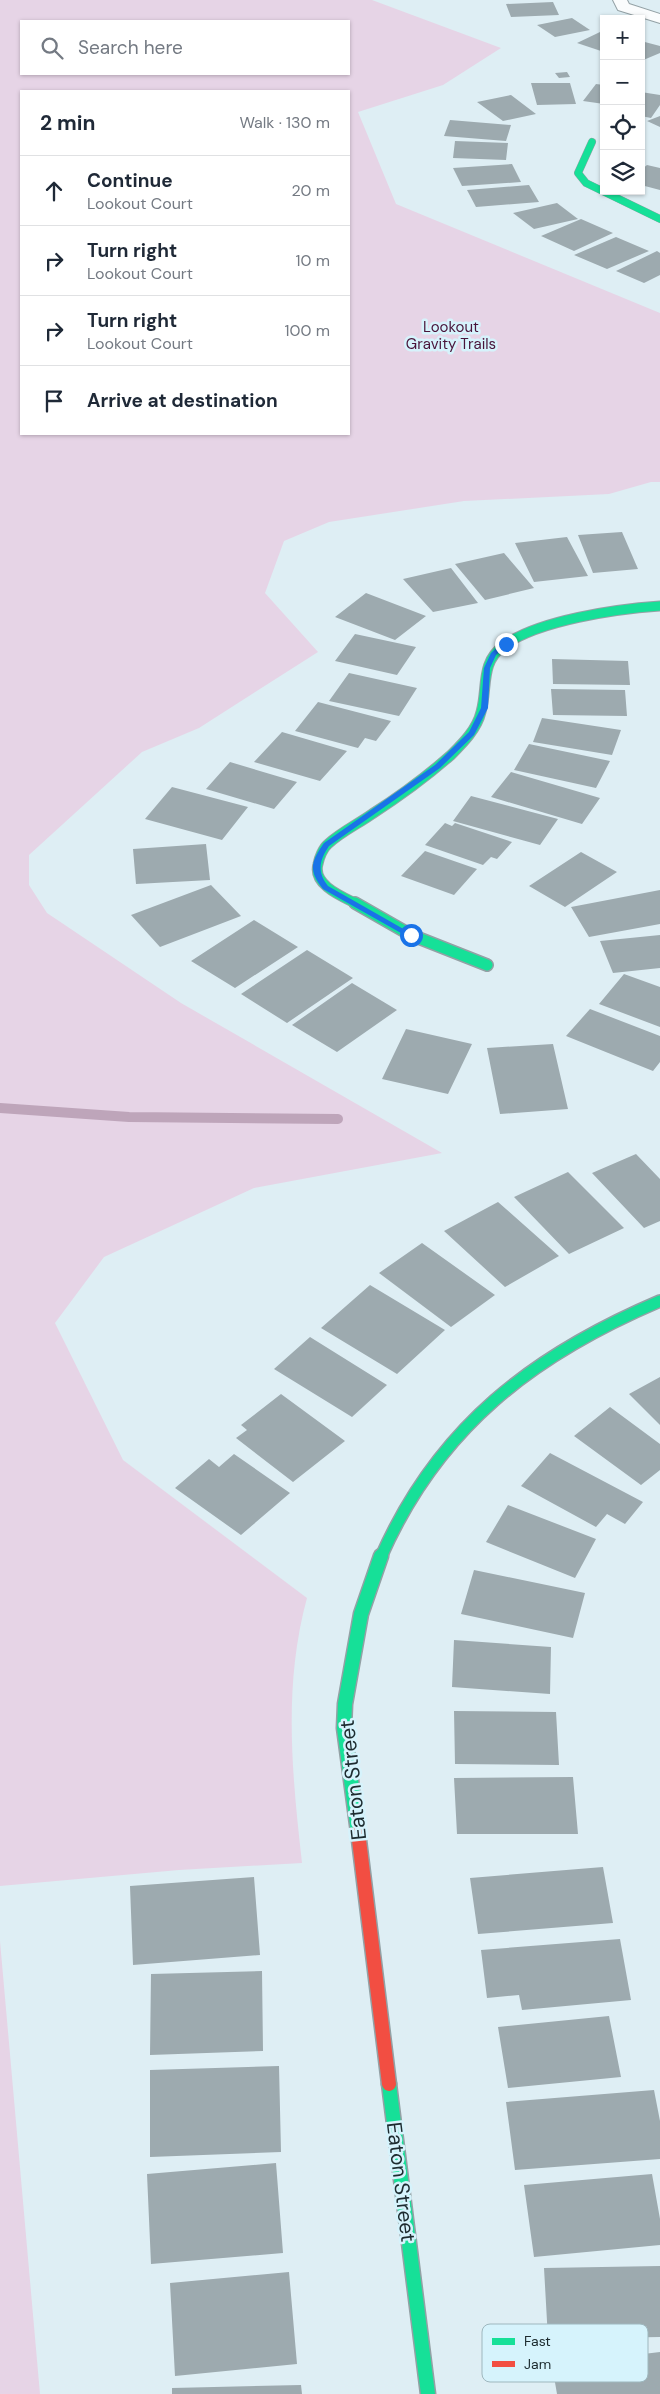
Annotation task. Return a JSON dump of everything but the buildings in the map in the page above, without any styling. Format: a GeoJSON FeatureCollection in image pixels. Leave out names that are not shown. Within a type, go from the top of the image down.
{"type":"FeatureCollection","features":[{"type":"Feature","properties":{"kind":"street"},"geometry":{"type":"LineString","coordinates":[[620,0],[623,7],[660,19]]}},
{"type":"Feature","properties":{"kind":"street"},"geometry":{"type":"LineString","coordinates":[[592,142],[578,173],[586,183],[660,219]]}},
{"type":"Feature","properties":{"kind":"street"},"geometry":{"type":"LineString","coordinates":[[487,965],[411,935],[326,887],[318,878],[316,867],[319,855],[326,845],[438,767],[472,733],[484,708],[487,668],[493,654],[506,644],[592,614],[620,608],[660,606]]}},
{"type":"Feature","properties":{"kind":"street","name":"Eaton Street"},"geometry":{"type":"LineString","coordinates":[[428,2394],[344,1720],[349,1671],[369,1584],[405,1504],[435,1461],[479,1412],[518,1377],[576,1339],[660,1301]]}},
{"type":"Feature","properties":{"kind":"green space","name":"Lookout Gravity Trails"},"geometry":{"type":"Polygon","coordinates":[[[0,0],[372,0],[501,48],[443,85],[358,112],[396,204],[660,313],[660,482],[651,482],[609,494],[464,501],[329,522],[284,541],[265,593],[318,652],[199,728],[142,752],[29,855],[29,885],[47,913],[181,1003],[442,1153],[254,1188],[104,1257],[55,1323],[123,1460],[307,1598],[299,1631],[292,1697],[293,1763],[302,1863],[179,1870],[0,1886],[0,0]]]}},
{"type":"Feature","properties":{"kind":"green space"},"geometry":{"type":"Polygon","coordinates":[[[0,1941],[40,2394],[0,2394],[0,1941]]]}},
{"type":"Feature","properties":{"kind":"waterway"},"geometry":{"type":"LineString","coordinates":[[0,1108],[129,1117],[338,1119]]}},
{"type":"Feature","properties":{"kind":"traffic: fast"},"geometry":{"type":"LineString","coordinates":[[592,142],[578,173],[586,183],[660,219]]}},
{"type":"Feature","properties":{"kind":"traffic: fast"},"geometry":{"type":"LineString","coordinates":[[487,965],[411,935],[326,887],[319,876],[317,866],[326,845],[420,781],[455,751],[477,723],[483,703],[485,673],[488,664],[492,656],[504,646],[522,636],[570,620],[622,610],[660,606]]}},
{"type":"Feature","properties":{"kind":"traffic: fast"},"geometry":{"type":"LineString","coordinates":[[358,1832],[344,1728],[345,1696],[361,1614],[374,1571],[392,1531],[414,1493],[439,1458],[468,1425],[500,1394],[536,1366],[565,1347],[612,1322],[660,1301]]}},
{"type":"Feature","properties":{"kind":"traffic: fast"},"geometry":{"type":"LineString","coordinates":[[389,2084],[428,2394]]}},
{"type":"Feature","properties":{"kind":"traffic: jam"},"geometry":{"type":"LineString","coordinates":[[358,1832],[389,2084]]}},
{"type":"Feature","properties":{"kind":"route"},"geometry":{"type":"LineString","coordinates":[[411,935],[326,887],[318,878],[316,867],[319,855],[326,845],[438,767],[472,733],[480,720],[487,696],[487,668],[493,654],[506,644]]}}]}
